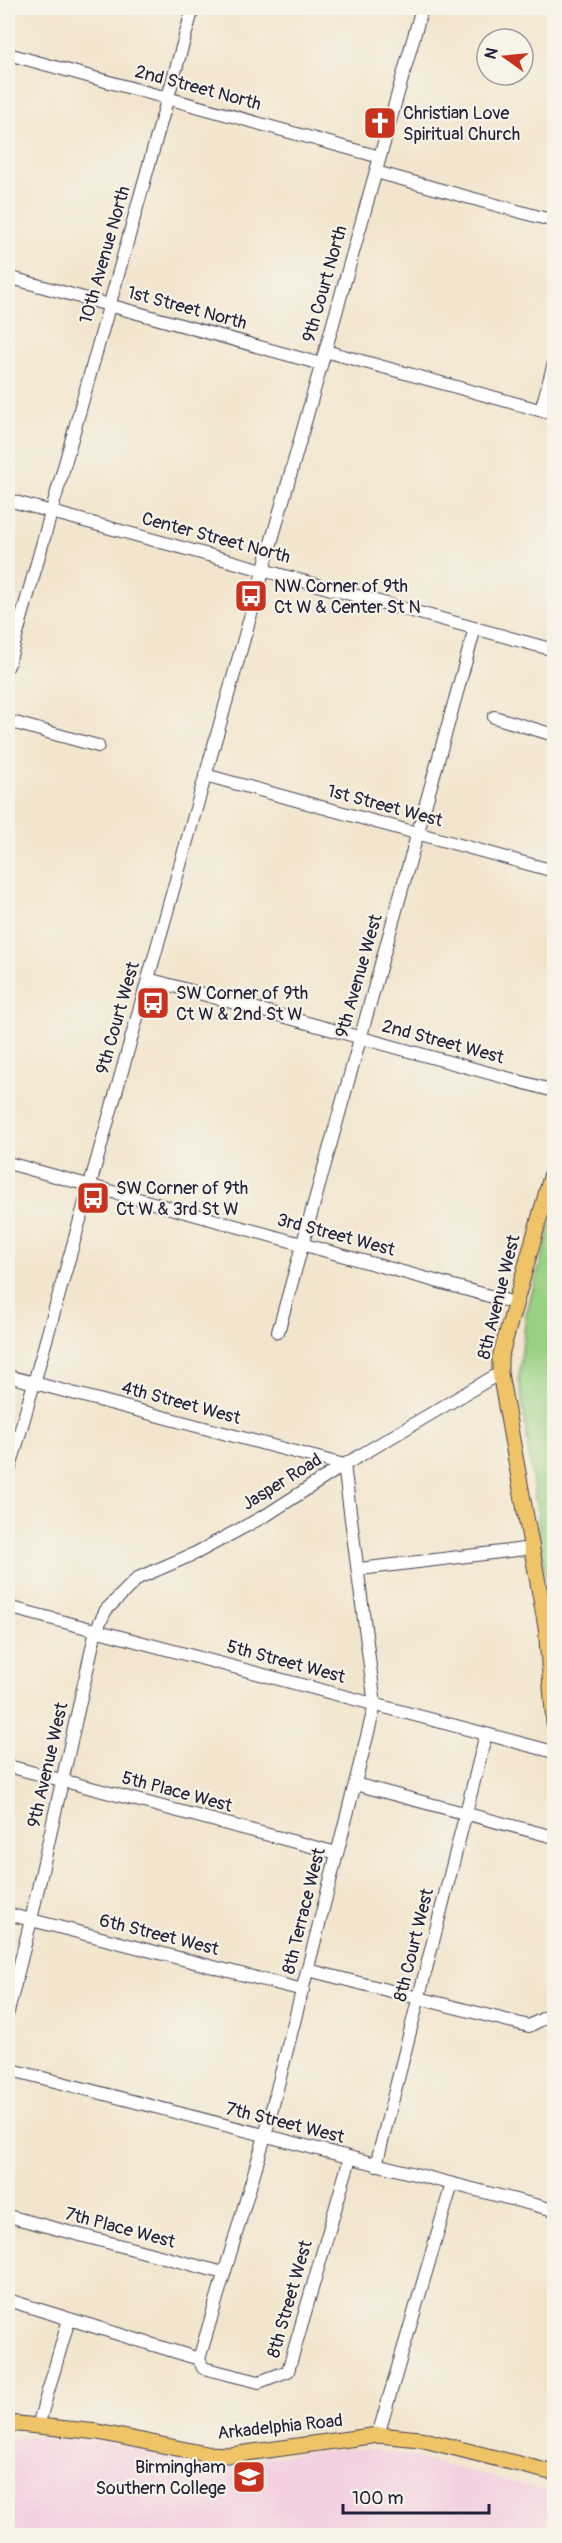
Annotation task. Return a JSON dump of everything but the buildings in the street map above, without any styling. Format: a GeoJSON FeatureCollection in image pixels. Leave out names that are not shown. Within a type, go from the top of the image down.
{"type":"FeatureCollection","features":[{"type":"Feature","properties":{"kind":"main road","name":"8th Avenue West"},"geometry":{"type":"LineString","coordinates":[[555,1166],[500,1358],[500,1373],[546,1627],[555,1723]]}},
{"type":"Feature","properties":{"kind":"main road","name":"Arkadelphia Road"},"geometry":{"type":"LineString","coordinates":[[8,2423],[98,2432],[206,2454],[231,2455],[378,2435],[420,2439],[555,2473]]}},
{"type":"Feature","properties":{"kind":"street","name":"10th Avenue North"},"geometry":{"type":"LineString","coordinates":[[8,666],[192,8]]}},
{"type":"Feature","properties":{"kind":"street","name":"9th Court North"},"geometry":{"type":"LineString","coordinates":[[263,570],[422,8]]}},
{"type":"Feature","properties":{"kind":"street","name":"2nd Street North"},"geometry":{"type":"LineString","coordinates":[[8,54],[380,157]]}},
{"type":"Feature","properties":{"kind":"street"},"geometry":{"type":"LineString","coordinates":[[376,172],[555,221]]}},
{"type":"Feature","properties":{"kind":"street","name":"1st Street North"},"geometry":{"type":"LineString","coordinates":[[8,277],[321,364]]}},
{"type":"Feature","properties":{"kind":"street"},"geometry":{"type":"LineString","coordinates":[[325,351],[555,414]]}},
{"type":"Feature","properties":{"kind":"street"},"geometry":{"type":"LineString","coordinates":[[541,410],[555,363]]}},
{"type":"Feature","properties":{"kind":"street","name":"Center Street North"},"geometry":{"type":"LineString","coordinates":[[8,500],[555,650]]}},
{"type":"Feature","properties":{"kind":"street","name":"9th Court West"},"geometry":{"type":"LineString","coordinates":[[8,1475],[263,570]]}},
{"type":"Feature","properties":{"kind":"street","name":"9th Avenue West"},"geometry":{"type":"LineString","coordinates":[[278,1332],[475,628]]}},
{"type":"Feature","properties":{"kind":"street"},"geometry":{"type":"LineString","coordinates":[[494,717],[555,735]]}},
{"type":"Feature","properties":{"kind":"street"},"geometry":{"type":"LineString","coordinates":[[8,721],[98,746]]}},
{"type":"Feature","properties":{"kind":"street","name":"1st Street West"},"geometry":{"type":"LineString","coordinates":[[205,775],[555,871]]}},
{"type":"Feature","properties":{"kind":"street","name":"2nd Street West"},"geometry":{"type":"LineString","coordinates":[[148,979],[555,1091]]}},
{"type":"Feature","properties":{"kind":"street","name":"3rd Street West"},"geometry":{"type":"LineString","coordinates":[[8,1163],[515,1303]]}},
{"type":"Feature","properties":{"kind":"street","name":"Jasper Road"},"geometry":{"type":"LineString","coordinates":[[96,1630],[105,1610],[138,1578],[196,1553],[237,1531],[500,1373]]}},
{"type":"Feature","properties":{"kind":"street","name":"4th Street West"},"geometry":{"type":"LineString","coordinates":[[8,1376],[344,1465]]}},
{"type":"Feature","properties":{"kind":"street","name":"8th Terrace West"},"geometry":{"type":"LineString","coordinates":[[199,2359],[266,2136],[375,1705],[360,1569],[344,1465]]}},
{"type":"Feature","properties":{"kind":"street"},"geometry":{"type":"LineString","coordinates":[[360,1569],[533,1548]]}},
{"type":"Feature","properties":{"kind":"street","name":"5th Street West"},"geometry":{"type":"LineString","coordinates":[[8,1607],[555,1752]]}},
{"type":"Feature","properties":{"kind":"street","name":"9th Avenue West"},"geometry":{"type":"LineString","coordinates":[[8,2012],[96,1630]]}},
{"type":"Feature","properties":{"kind":"street","name":"8th Court West"},"geometry":{"type":"LineString","coordinates":[[376,2165],[486,1734]]}},
{"type":"Feature","properties":{"kind":"street","name":"5th Place West"},"geometry":{"type":"LineString","coordinates":[[8,1766],[337,1853]]}},
{"type":"Feature","properties":{"kind":"street"},"geometry":{"type":"LineString","coordinates":[[355,1784],[555,1837]]}},
{"type":"Feature","properties":{"kind":"street","name":"6th Street West"},"geometry":{"type":"LineString","coordinates":[[8,1914],[303,1990]]}},
{"type":"Feature","properties":{"kind":"street"},"geometry":{"type":"LineString","coordinates":[[308,1970],[529,2026],[555,2013]]}},
{"type":"Feature","properties":{"kind":"street","name":"7th Street West"},"geometry":{"type":"LineString","coordinates":[[8,2069],[555,2210]]}},
{"type":"Feature","properties":{"kind":"street","name":"8th Street West"},"geometry":{"type":"LineString","coordinates":[[8,2300],[199,2359],[203,2368],[259,2382],[288,2371],[350,2158]]}},
{"type":"Feature","properties":{"kind":"street"},"geometry":{"type":"LineString","coordinates":[[378,2435],[452,2184]]}},
{"type":"Feature","properties":{"kind":"street","name":"7th Place West"},"geometry":{"type":"LineString","coordinates":[[8,2216],[224,2273]]}},
{"type":"Feature","properties":{"kind":"street"},"geometry":{"type":"LineString","coordinates":[[38,2426],[69,2319]]}},
{"type":"Feature","properties":{"kind":"shaded area","name":"Birmingham Southern College"},"geometry":{"type":"Polygon","coordinates":[[[8,2436],[103,2442],[204,2461],[231,2461],[340,2449],[366,2449],[405,2455],[551,2492],[554,2503],[545,2535],[8,2535],[8,2436]]]}},
{"type":"Feature","properties":{"kind":"green space"},"geometry":{"type":"Polygon","coordinates":[[[554,1214],[554,1642],[519,1378],[526,1314],[554,1214]]]}},
{"type":"Feature","properties":{"kind":"place","name":"Christian Love Spiritual Church"},"geometry":{"type":"Point","coordinates":[380,123]}},
{"type":"Feature","properties":{"kind":"place","name":"NW Corner of 9th Ct W & Center St N"},"geometry":{"type":"Point","coordinates":[251,596]}},
{"type":"Feature","properties":{"kind":"place","name":"SW Corner of 9th Ct W & 2nd St W"},"geometry":{"type":"Point","coordinates":[153,1003]}},
{"type":"Feature","properties":{"kind":"place","name":"SW Corner of 9th Ct W & 3rd St W"},"geometry":{"type":"Point","coordinates":[93,1198]}},
{"type":"Feature","properties":{"kind":"place","name":"Birmingham Southern College"},"geometry":{"type":"Point","coordinates":[249,2477]}}]}
